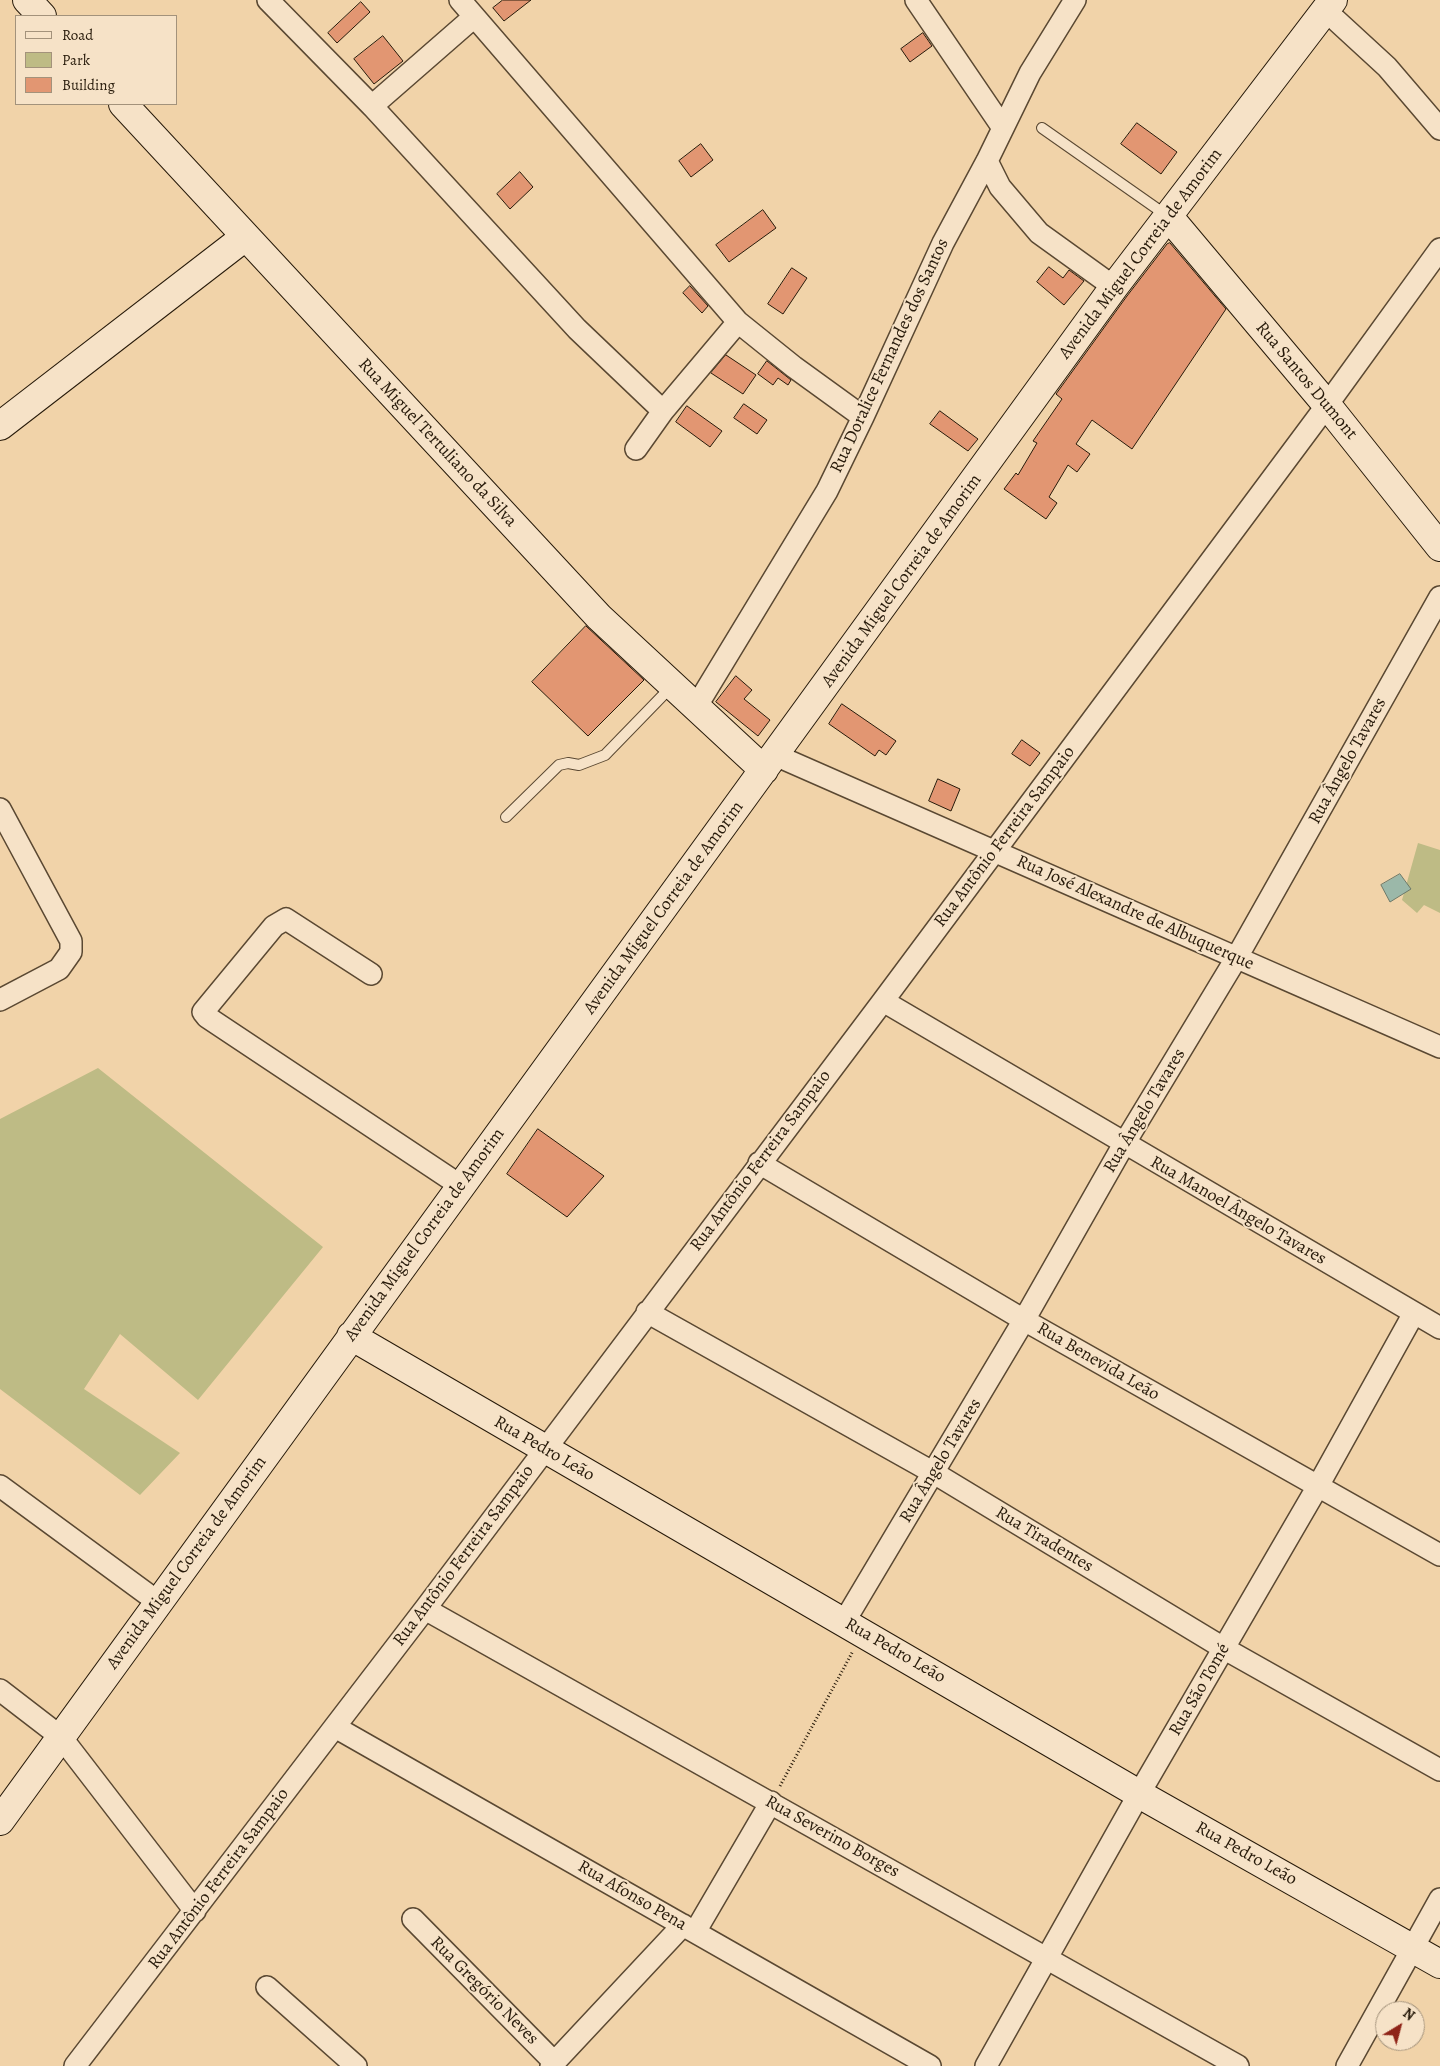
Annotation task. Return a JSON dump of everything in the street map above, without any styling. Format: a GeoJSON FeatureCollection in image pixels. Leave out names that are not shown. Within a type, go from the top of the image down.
{"type":"FeatureCollection","features":[{"type":"Feature","properties":{"kind":"street"},"geometry":{"type":"LineString","coordinates":[[27,0],[41,15]]}},
{"type":"Feature","properties":{"kind":"street"},"geometry":{"type":"LineString","coordinates":[[268,0],[372,106],[577,329],[664,411]]}},
{"type":"Feature","properties":{"kind":"street"},"geometry":{"type":"LineString","coordinates":[[460,0],[738,322],[794,367],[863,418]]}},
{"type":"Feature","properties":{"kind":"street"},"geometry":{"type":"LineString","coordinates":[[916,0],[1003,128]]}},
{"type":"Feature","properties":{"kind":"street","name":"Rua Doralice Fernandes dos Santos"},"geometry":{"type":"LineString","coordinates":[[696,707],[827,490],[863,418],[942,243],[987,161],[1030,73],[1075,0]]}},
{"type":"Feature","properties":{"kind":"street"},"geometry":{"type":"LineString","coordinates":[[1329,5],[1387,67],[1440,129]]}},
{"type":"Feature","properties":{"kind":"street","name":"Avenida Miguel Correia de Amorim"},"geometry":{"type":"LineString","coordinates":[[0,1821],[1114,287],[1329,5]]}},
{"type":"Feature","properties":{"kind":"street"},"geometry":{"type":"LineString","coordinates":[[372,106],[474,17]]}},
{"type":"Feature","properties":{"kind":"street","name":"Rua Miguel Tertuliano da Silva"},"geometry":{"type":"LineString","coordinates":[[124,105],[599,617],[696,707],[770,763]]}},
{"type":"Feature","properties":{"kind":"street"},"geometry":{"type":"LineString","coordinates":[[987,161],[1000,187],[1040,234],[1114,287]]}},
{"type":"Feature","properties":{"kind":"street","name":"Rua Santos Dumont"},"geometry":{"type":"LineString","coordinates":[[1169,217],[1326,405],[1440,547]]}},
{"type":"Feature","properties":{"kind":"street"},"geometry":{"type":"LineString","coordinates":[[0,426],[245,236]]}},
{"type":"Feature","properties":{"kind":"street","name":"Rua Antônio Ferreira Sampaio"},"geometry":{"type":"LineString","coordinates":[[75,2066],[425,1609],[758,1163],[883,1001],[1440,249]]}},
{"type":"Feature","properties":{"kind":"street"},"geometry":{"type":"LineString","coordinates":[[636,449],[664,411],[738,322]]}},
{"type":"Feature","properties":{"kind":"street","name":"Rua Ângelo Tavares"},"geometry":{"type":"LineString","coordinates":[[854,1628],[934,1473],[1124,1144],[1237,957],[1440,597]]}},
{"type":"Feature","properties":{"kind":"street","name":"Rua José Alexandre de Albuquerque"},"geometry":{"type":"LineString","coordinates":[[770,763],[994,851],[1440,1047]]}},
{"type":"Feature","properties":{"kind":"street"},"geometry":{"type":"LineString","coordinates":[[0,809],[71,941],[71,952],[59,969],[0,1000]]}},
{"type":"Feature","properties":{"kind":"street"},"geometry":{"type":"LineString","coordinates":[[371,974],[286,919],[274,926],[204,1012],[206,1017],[461,1186]]}},
{"type":"Feature","properties":{"kind":"street","name":"Rua Manoel Ângelo Tavares"},"geometry":{"type":"LineString","coordinates":[[883,1001],[1440,1328]]}},
{"type":"Feature","properties":{"kind":"street","name":"Rua Benevida Leão"},"geometry":{"type":"LineString","coordinates":[[758,1163],[1024,1320],[1440,1555]]}},
{"type":"Feature","properties":{"kind":"street","name":"Rua Tiradentes"},"geometry":{"type":"LineString","coordinates":[[647,1312],[934,1473],[1224,1649],[1440,1770]]}},
{"type":"Feature","properties":{"kind":"street","name":"Rua São Tomé"},"geometry":{"type":"LineString","coordinates":[[986,2066],[1139,1794],[1318,1486],[1414,1313]]}},
{"type":"Feature","properties":{"kind":"street","name":"Rua Pedro Leão"},"geometry":{"type":"LineString","coordinates":[[352,1336],[1139,1794],[1440,1964]]}},
{"type":"Feature","properties":{"kind":"street"},"geometry":{"type":"LineString","coordinates":[[0,1486],[158,1602]]}},
{"type":"Feature","properties":{"kind":"street","name":"Rua Severino Borges"},"geometry":{"type":"LineString","coordinates":[[425,1609],[1238,2066]]}},
{"type":"Feature","properties":{"kind":"street"},"geometry":{"type":"LineString","coordinates":[[0,1690],[62,1737],[195,1910]]}},
{"type":"Feature","properties":{"kind":"street","name":"Rua Afonso Pena"},"geometry":{"type":"LineString","coordinates":[[335,1727],[930,2066]]}},
{"type":"Feature","properties":{"kind":"street"},"geometry":{"type":"LineString","coordinates":[[553,2064],[689,1929],[771,1802]]}},
{"type":"Feature","properties":{"kind":"street"},"geometry":{"type":"LineString","coordinates":[[1347,2066],[1440,1899]]}},
{"type":"Feature","properties":{"kind":"street","name":"Rua Gregório Neves"},"geometry":{"type":"LineString","coordinates":[[413,1919],[553,2064]]}},
{"type":"Feature","properties":{"kind":"street"},"geometry":{"type":"LineString","coordinates":[[267,1987],[356,2066]]}},
{"type":"Feature","properties":{"kind":"lane"},"geometry":{"type":"LineString","coordinates":[[1042,128],[1169,217]]}},
{"type":"Feature","properties":{"kind":"lane"},"geometry":{"type":"LineString","coordinates":[[506,817],[559,766],[568,763],[579,765],[605,755],[673,685]]}},
{"type":"Feature","properties":{"kind":"path"},"geometry":{"type":"LineString","coordinates":[[771,1802],[854,1628]]}},
{"type":"Feature","properties":{"kind":"green space"},"geometry":{"type":"Polygon","coordinates":[[[1418,843],[1440,850],[1440,913],[1424,905],[1417,913],[1402,900],[1418,843]]]}},
{"type":"Feature","properties":{"kind":"green space"},"geometry":{"type":"Polygon","coordinates":[[[98,1068],[323,1247],[198,1400],[120,1334],[84,1389],[180,1453],[140,1495],[0,1389],[0,1119],[98,1068]]]}},
{"type":"Feature","properties":{"kind":"shaded area"},"geometry":{"type":"Polygon","coordinates":[[[1400,874],[1411,889],[1390,902],[1381,885],[1400,874]]]}},
{"type":"Feature","properties":{"kind":"building"},"geometry":{"type":"Polygon","coordinates":[[[503,0],[531,0],[504,21],[493,8],[503,0]]]}},
{"type":"Feature","properties":{"kind":"building"},"geometry":{"type":"Polygon","coordinates":[[[361,2],[370,12],[337,43],[328,33],[361,2]]]}},
{"type":"Feature","properties":{"kind":"building"},"geometry":{"type":"Polygon","coordinates":[[[923,33],[932,46],[910,62],[901,49],[923,33]]]}},
{"type":"Feature","properties":{"kind":"building"},"geometry":{"type":"Polygon","coordinates":[[[383,36],[403,61],[374,84],[354,59],[383,36]]]}},
{"type":"Feature","properties":{"kind":"building"},"geometry":{"type":"Polygon","coordinates":[[[1137,123],[1177,152],[1161,174],[1121,144],[1137,123]]]}},
{"type":"Feature","properties":{"kind":"building"},"geometry":{"type":"Polygon","coordinates":[[[701,144],[713,160],[691,177],[679,161],[701,144]]]}},
{"type":"Feature","properties":{"kind":"building"},"geometry":{"type":"Polygon","coordinates":[[[520,172],[533,187],[510,209],[497,194],[520,172]]]}},
{"type":"Feature","properties":{"kind":"building"},"geometry":{"type":"Polygon","coordinates":[[[763,210],[776,228],[729,262],[716,245],[763,210]]]}},
{"type":"Feature","properties":{"kind":"building"},"geometry":{"type":"Polygon","coordinates":[[[1170,243],[1226,309],[1132,449],[1092,420],[1076,444],[1090,454],[1077,472],[1068,465],[1049,497],[1057,503],[1046,519],[1004,489],[1016,473],[1018,475],[1037,443],[1033,441],[1062,399],[1056,394],[1127,296],[1167,244],[1170,243]]]}},
{"type":"Feature","properties":{"kind":"building"},"geometry":{"type":"Polygon","coordinates":[[[1049,267],[1063,278],[1069,270],[1084,281],[1064,305],[1037,282],[1049,267]]]}},
{"type":"Feature","properties":{"kind":"building"},"geometry":{"type":"Polygon","coordinates":[[[792,268],[807,278],[783,314],[768,304],[792,268]]]}},
{"type":"Feature","properties":{"kind":"building"},"geometry":{"type":"Polygon","coordinates":[[[690,286],[708,306],[702,313],[683,293],[690,286]]]}},
{"type":"Feature","properties":{"kind":"building"},"geometry":{"type":"Polygon","coordinates":[[[726,355],[756,375],[743,394],[711,373],[726,355]]]}},
{"type":"Feature","properties":{"kind":"building"},"geometry":{"type":"Polygon","coordinates":[[[767,361],[791,380],[788,385],[778,378],[773,385],[758,374],[767,361]]]}},
{"type":"Feature","properties":{"kind":"building"},"geometry":{"type":"Polygon","coordinates":[[[744,404],[767,420],[757,434],[734,418],[744,404]]]}},
{"type":"Feature","properties":{"kind":"building"},"geometry":{"type":"Polygon","coordinates":[[[687,406],[722,431],[710,447],[676,422],[687,406]]]}},
{"type":"Feature","properties":{"kind":"building"},"geometry":{"type":"Polygon","coordinates":[[[940,411],[978,439],[968,451],[930,424],[940,411]]]}},
{"type":"Feature","properties":{"kind":"building"},"geometry":{"type":"Polygon","coordinates":[[[586,626],[644,680],[588,736],[532,682],[586,626]]]}},
{"type":"Feature","properties":{"kind":"building"},"geometry":{"type":"Polygon","coordinates":[[[736,676],[752,690],[744,699],[770,720],[758,736],[716,702],[736,676]]]}},
{"type":"Feature","properties":{"kind":"building"},"geometry":{"type":"Polygon","coordinates":[[[842,704],[896,741],[886,755],[879,750],[875,756],[829,724],[842,704]]]}},
{"type":"Feature","properties":{"kind":"building"},"geometry":{"type":"Polygon","coordinates":[[[1022,740],[1040,753],[1030,766],[1012,754],[1022,740]]]}},
{"type":"Feature","properties":{"kind":"building"},"geometry":{"type":"Polygon","coordinates":[[[938,779],[960,789],[951,811],[929,801],[938,779]]]}},
{"type":"Feature","properties":{"kind":"building"},"geometry":{"type":"Polygon","coordinates":[[[538,1129],[604,1176],[567,1217],[507,1174],[538,1129]]]}}]}
